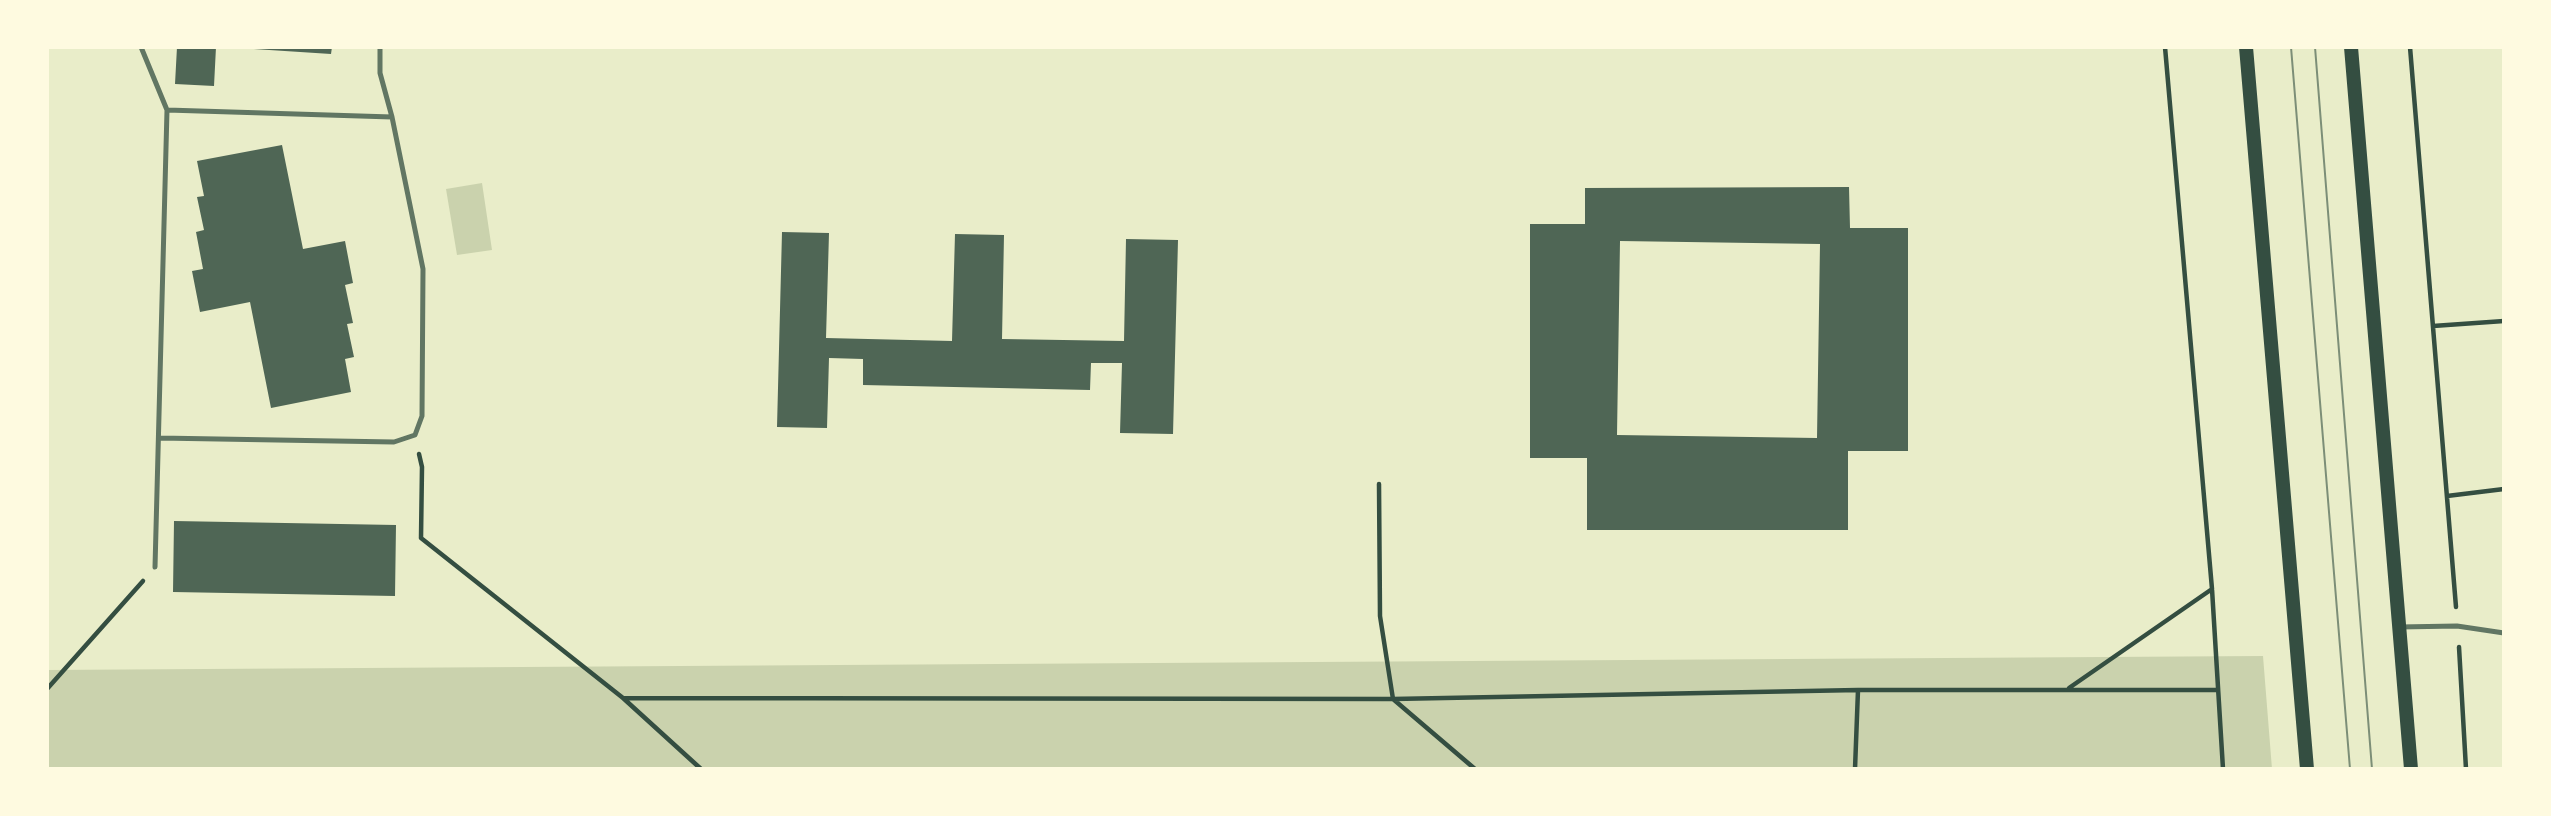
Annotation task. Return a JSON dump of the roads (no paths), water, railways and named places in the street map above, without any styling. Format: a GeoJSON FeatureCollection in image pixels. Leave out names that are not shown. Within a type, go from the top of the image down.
{"type":"FeatureCollection","features":[{"type":"Feature","properties":{"kind":"main road"},"geometry":{"type":"LineString","coordinates":[[2246,47],[2307,769]]}},
{"type":"Feature","properties":{"kind":"main road"},"geometry":{"type":"LineString","coordinates":[[2351,47],[2411,769]]}},
{"type":"Feature","properties":{"kind":"lane"},"geometry":{"type":"LineString","coordinates":[[141,47],[167,110],[155,567]]}},
{"type":"Feature","properties":{"kind":"lane"},"geometry":{"type":"LineString","coordinates":[[159,438],[394,442],[415,435],[422,416],[423,269],[380,73],[380,47]]}},
{"type":"Feature","properties":{"kind":"lane"},"geometry":{"type":"LineString","coordinates":[[167,110],[391,117]]}},
{"type":"Feature","properties":{"kind":"lane"},"geometry":{"type":"LineString","coordinates":[[2399,627],[2457,626],[2504,632]]}},
{"type":"Feature","properties":{"kind":"tram line"},"geometry":{"type":"LineString","coordinates":[[2291,47],[2350,769]]}},
{"type":"Feature","properties":{"kind":"tram line"},"geometry":{"type":"LineString","coordinates":[[2315,47],[2372,769]]}}]}
